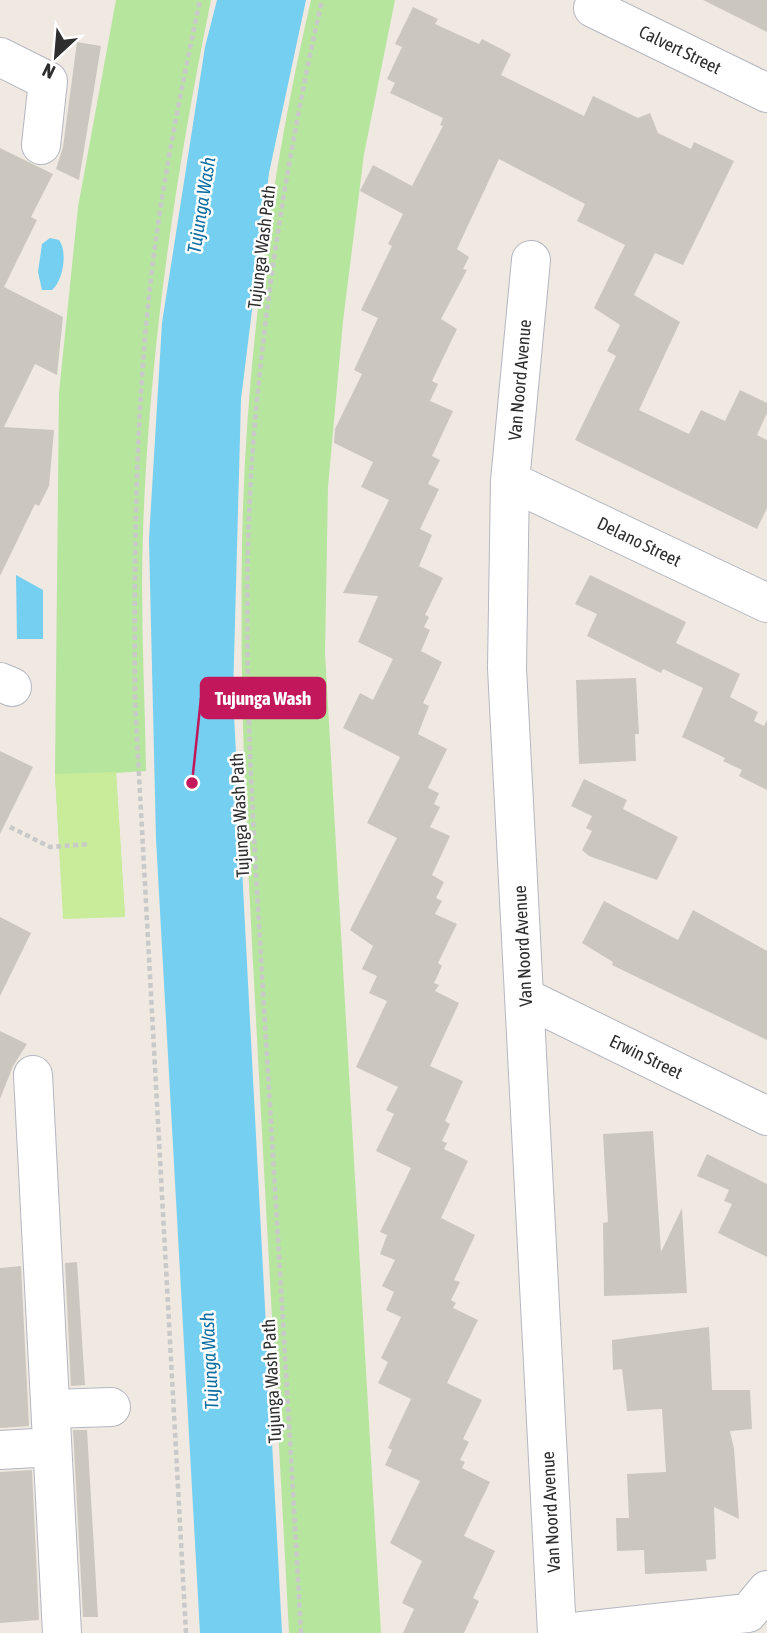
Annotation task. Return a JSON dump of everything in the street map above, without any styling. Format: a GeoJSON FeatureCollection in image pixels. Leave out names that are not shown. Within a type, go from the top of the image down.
{"type":"FeatureCollection","features":[{"type":"Feature","properties":{"kind":"street","name":"Calvert Street"},"geometry":{"type":"LineString","coordinates":[[595,4],[767,93]]}},
{"type":"Feature","properties":{"kind":"street"},"geometry":{"type":"LineString","coordinates":[[0,57],[48,81],[40,145]]}},
{"type":"Feature","properties":{"kind":"street","name":"Van Noord Avenue"},"geometry":{"type":"LineString","coordinates":[[531,260],[510,481],[507,668],[557,1633]]}},
{"type":"Feature","properties":{"kind":"street","name":"Delano Street"},"geometry":{"type":"LineString","coordinates":[[510,481],[767,603]]}},
{"type":"Feature","properties":{"kind":"street","name":"Erwin Street"},"geometry":{"type":"LineString","coordinates":[[526,998],[767,1116]]}},
{"type":"Feature","properties":{"kind":"street"},"geometry":{"type":"LineString","coordinates":[[33,1075],[62,1633]]}},
{"type":"Feature","properties":{"kind":"street"},"geometry":{"type":"LineString","coordinates":[[51,1409],[111,1407]]}},
{"type":"Feature","properties":{"kind":"street"},"geometry":{"type":"LineString","coordinates":[[0,1450],[52,1447]]}},
{"type":"Feature","properties":{"kind":"street"},"geometry":{"type":"LineString","coordinates":[[564,1633],[748,1613],[767,1590]]}},
{"type":"Feature","properties":{"kind":"path"},"geometry":{"type":"LineString","coordinates":[[186,1633],[135,702],[134,549],[140,416],[155,246],[200,0]]}},
{"type":"Feature","properties":{"kind":"path","name":"Tujunga Wash Path"},"geometry":{"type":"LineString","coordinates":[[301,1633],[248,703],[250,551],[257,393],[283,194],[322,0]]}},
{"type":"Feature","properties":{"kind":"path"},"geometry":{"type":"LineString","coordinates":[[10,827],[50,847],[90,844]]}},
{"type":"Feature","properties":{"kind":"green space"},"geometry":{"type":"Polygon","coordinates":[[[116,0],[211,0],[175,198],[151,398],[142,562],[146,771],[116,773],[125,917],[60,858],[55,774],[59,393],[78,207],[116,0]]]}},
{"type":"Feature","properties":{"kind":"green space"},"geometry":{"type":"Polygon","coordinates":[[[311,0],[395,0],[364,154],[343,321],[328,487],[325,653],[381,1633],[289,1633],[248,866],[241,611],[248,410],[272,203],[283,134],[311,0]]]}},
{"type":"Feature","properties":{"kind":"green space"},"geometry":{"type":"Polygon","coordinates":[[[116,772],[125,917],[63,919],[55,774],[116,772]]]}},
{"type":"Feature","properties":{"kind":"water"},"geometry":{"type":"Polygon","coordinates":[[[217,0],[306,0],[269,173],[241,399],[233,696],[282,1633],[200,1633],[156,839],[149,539],[162,323],[205,47],[217,0]]]}},
{"type":"Feature","properties":{"kind":"water"},"geometry":{"type":"Polygon","coordinates":[[[50,238],[59,240],[62,245],[63,266],[56,286],[52,290],[42,290],[38,272],[42,244],[50,238]]]}},
{"type":"Feature","properties":{"kind":"water"},"geometry":{"type":"Polygon","coordinates":[[[16,575],[43,590],[43,639],[17,639],[16,575]]]}},
{"type":"Feature","properties":{"kind":"building"},"geometry":{"type":"Polygon","coordinates":[[[703,0],[767,0],[767,32],[703,0]]]}},
{"type":"Feature","properties":{"kind":"building"},"geometry":{"type":"Polygon","coordinates":[[[413,7],[438,19],[435,24],[479,44],[482,39],[511,54],[501,75],[584,116],[593,96],[638,118],[650,113],[658,133],[691,149],[694,142],[734,161],[683,265],[655,253],[634,295],[680,322],[639,410],[689,434],[701,410],[725,421],[740,390],[767,403],[767,413],[757,435],[767,440],[767,508],[757,529],[575,440],[616,356],[607,351],[620,325],[594,308],[625,245],[577,221],[585,204],[499,159],[457,249],[469,257],[463,269],[467,270],[441,319],[457,329],[432,381],[438,384],[430,401],[453,411],[432,456],[440,460],[428,484],[439,489],[420,529],[432,535],[419,566],[443,578],[425,615],[429,617],[424,627],[430,630],[421,651],[442,662],[423,703],[429,706],[418,734],[447,749],[428,788],[439,793],[434,804],[440,807],[430,827],[450,836],[432,875],[444,882],[436,898],[442,901],[435,914],[457,924],[438,963],[442,966],[434,983],[439,985],[435,991],[459,1003],[430,1066],[463,1081],[445,1121],[450,1124],[442,1141],[447,1143],[444,1149],[468,1161],[441,1218],[475,1235],[454,1280],[460,1282],[451,1300],[456,1303],[453,1308],[478,1320],[447,1383],[482,1400],[463,1439],[469,1442],[460,1460],[465,1462],[462,1468],[490,1482],[464,1536],[495,1551],[473,1598],[479,1601],[464,1633],[403,1633],[414,1609],[402,1603],[422,1561],[390,1543],[420,1481],[385,1465],[392,1450],[388,1448],[411,1399],[378,1383],[388,1362],[381,1358],[401,1317],[386,1310],[394,1292],[382,1286],[395,1260],[380,1254],[387,1235],[380,1232],[411,1168],[376,1151],[394,1114],[386,1110],[398,1087],[356,1067],[387,1001],[369,993],[377,976],[362,969],[373,946],[350,930],[397,838],[367,823],[400,757],[343,728],[360,693],[373,700],[393,659],[358,642],[378,596],[343,593],[389,500],[361,487],[373,462],[334,443],[335,429],[362,374],[354,370],[378,318],[361,310],[392,246],[388,244],[403,214],[360,191],[373,165],[412,186],[443,126],[440,125],[443,118],[390,93],[395,83],[387,79],[402,47],[395,44],[413,7]]]}},
{"type":"Feature","properties":{"kind":"building"},"geometry":{"type":"Polygon","coordinates":[[[77,42],[101,46],[79,180],[56,169],[63,147],[77,42]]]}},
{"type":"Feature","properties":{"kind":"building"},"geometry":{"type":"Polygon","coordinates":[[[0,148],[53,174],[31,217],[37,220],[4,287],[63,317],[57,375],[35,364],[4,427],[54,430],[49,486],[39,506],[35,504],[0,576],[0,148]]]}},
{"type":"Feature","properties":{"kind":"building"},"geometry":{"type":"Polygon","coordinates":[[[590,575],[686,622],[676,643],[740,674],[730,697],[758,712],[754,721],[764,726],[767,720],[767,790],[739,776],[742,770],[723,761],[725,758],[682,737],[703,688],[663,669],[661,673],[587,636],[597,614],[575,604],[590,575]]]}},
{"type":"Feature","properties":{"kind":"building"},"geometry":{"type":"Polygon","coordinates":[[[636,678],[639,734],[635,734],[636,761],[579,764],[576,680],[636,678]]]}},
{"type":"Feature","properties":{"kind":"building"},"geometry":{"type":"Polygon","coordinates":[[[0,751],[33,767],[0,834],[0,751]]]}},
{"type":"Feature","properties":{"kind":"building"},"geometry":{"type":"Polygon","coordinates":[[[584,779],[627,800],[623,809],[678,837],[657,880],[589,856],[582,850],[592,831],[586,828],[592,816],[571,806],[584,779]]]}},
{"type":"Feature","properties":{"kind":"building"},"geometry":{"type":"Polygon","coordinates":[[[604,901],[678,940],[693,910],[767,951],[767,1040],[612,965],[613,962],[582,943],[604,901]]]}},
{"type":"Feature","properties":{"kind":"building"},"geometry":{"type":"Polygon","coordinates":[[[0,917],[31,933],[0,996],[0,917]]]}},
{"type":"Feature","properties":{"kind":"building"},"geometry":{"type":"Polygon","coordinates":[[[0,1031],[27,1044],[13,1066],[0,1099],[0,1031]]]}},
{"type":"Feature","properties":{"kind":"building"},"geometry":{"type":"Polygon","coordinates":[[[653,1131],[661,1252],[682,1208],[687,1293],[604,1296],[603,1223],[608,1222],[603,1134],[653,1131]]]}},
{"type":"Feature","properties":{"kind":"building"},"geometry":{"type":"Polygon","coordinates":[[[707,1154],[767,1184],[767,1257],[718,1233],[732,1204],[724,1201],[729,1190],[697,1176],[707,1154]]]}},
{"type":"Feature","properties":{"kind":"building"},"geometry":{"type":"Polygon","coordinates":[[[77,1262],[85,1385],[71,1386],[65,1263],[77,1262]]]}},
{"type":"Feature","properties":{"kind":"building"},"geometry":{"type":"Polygon","coordinates":[[[21,1266],[29,1426],[0,1428],[0,1268],[21,1266]]]}},
{"type":"Feature","properties":{"kind":"building"},"geometry":{"type":"Polygon","coordinates":[[[709,1327],[712,1390],[750,1390],[752,1429],[730,1431],[734,1449],[739,1519],[714,1507],[716,1559],[706,1560],[707,1571],[645,1574],[644,1550],[617,1551],[616,1518],[629,1518],[627,1474],[666,1472],[662,1409],[627,1411],[622,1369],[613,1370],[612,1340],[709,1327]]]}},
{"type":"Feature","properties":{"kind":"building"},"geometry":{"type":"Polygon","coordinates":[[[73,1430],[87,1430],[98,1617],[83,1617],[73,1430]]]}},
{"type":"Feature","properties":{"kind":"building"},"geometry":{"type":"Polygon","coordinates":[[[32,1470],[39,1620],[0,1623],[0,1472],[32,1470]]]}},
{"type":"Feature","properties":{"kind":"place","name":"Tujunga Wash"},"geometry":{"type":"Point","coordinates":[192,783]}}]}
